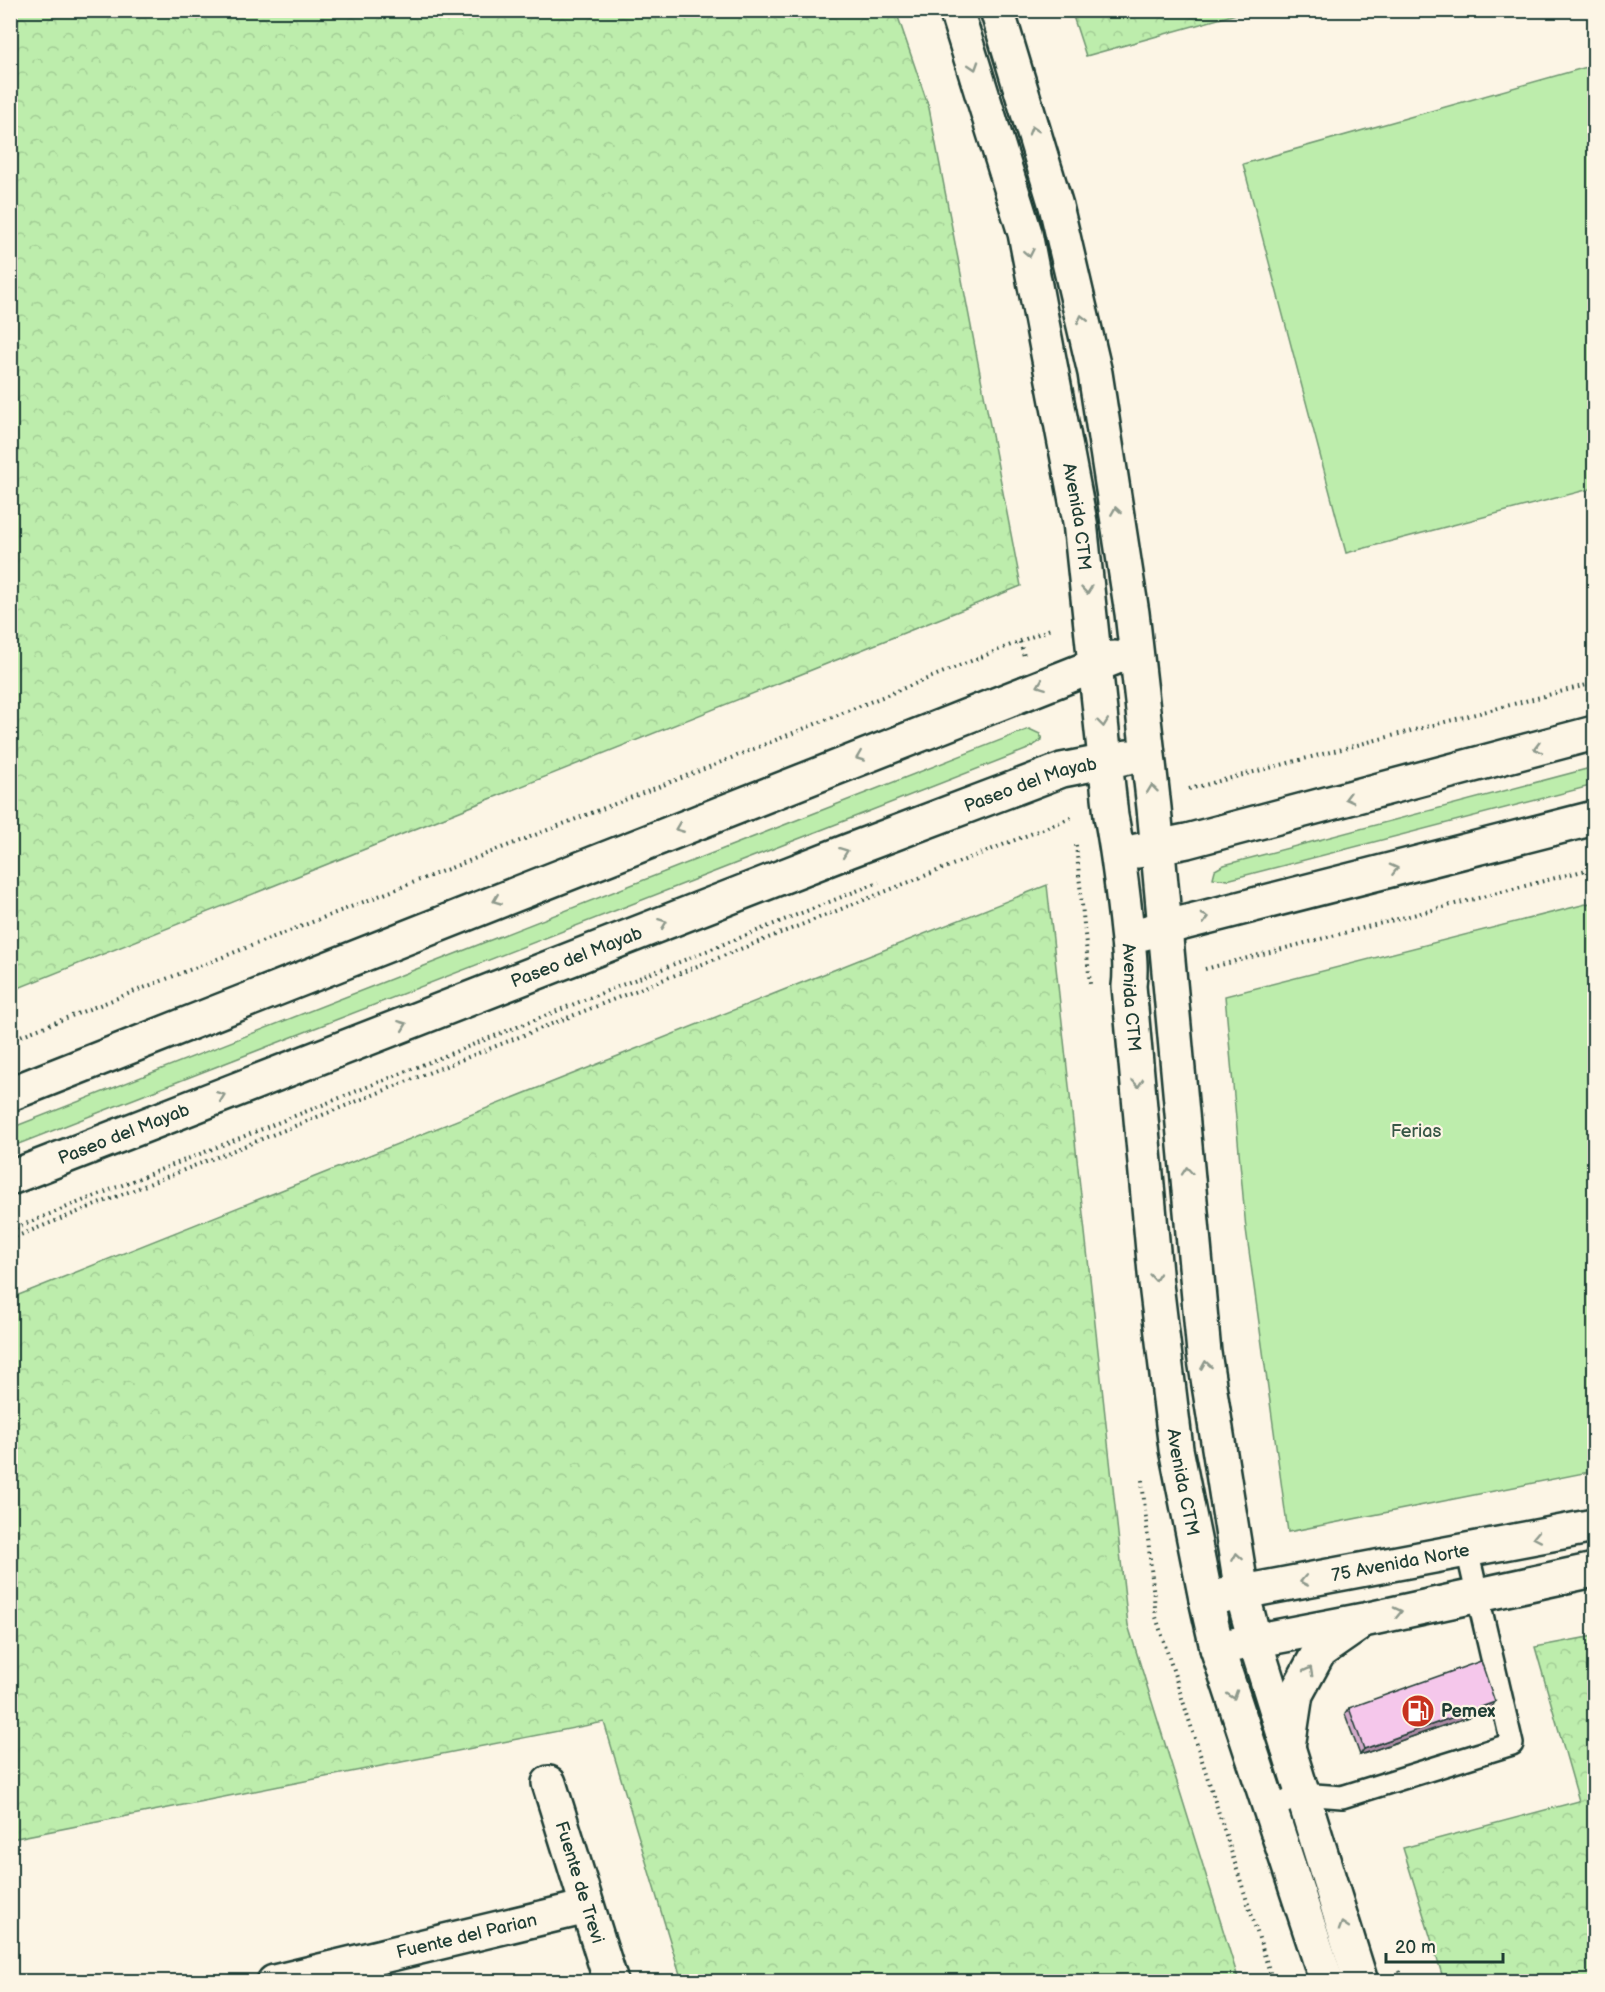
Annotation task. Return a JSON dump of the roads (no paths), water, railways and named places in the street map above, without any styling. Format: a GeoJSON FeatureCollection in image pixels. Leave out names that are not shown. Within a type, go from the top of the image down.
{"type":"FeatureCollection","features":[{"type":"Feature","properties":{"kind":"main road","name":"Avenida CTM"},"geometry":{"type":"LineString","coordinates":[[956,10],[1025,232],[1080,522],[1111,816],[1119,855],[1128,938],[1131,975],[1129,986],[1156,1284],[1176,1449],[1217,1648],[1327,1982]]}},
{"type":"Feature","properties":{"kind":"main road"},"geometry":{"type":"LineString","coordinates":[[997,10],[1056,206],[1095,373],[1136,652],[1148,754],[1204,1353],[1242,1593],[1301,1794],[1361,1982]]}},
{"type":"Feature","properties":{"kind":"main road"},"geometry":{"type":"LineString","coordinates":[[10,1094],[1095,664],[1136,652]]}},
{"type":"Feature","properties":{"kind":"main road"},"geometry":{"type":"LineString","coordinates":[[1119,855],[1158,847],[1594,733]]}},
{"type":"Feature","properties":{"kind":"main road","name":"Paseo del Mayab"},"geometry":{"type":"LineString","coordinates":[[10,1178],[848,851],[1062,770],[1148,754]]}},
{"type":"Feature","properties":{"kind":"main road"},"geometry":{"type":"LineString","coordinates":[[1128,938],[1594,818]]}},
{"type":"Feature","properties":{"kind":"main road","name":"75 Avenida Norte"},"geometry":{"type":"LineString","coordinates":[[1206,1599],[1594,1526]]}},
{"type":"Feature","properties":{"kind":"main road"},"geometry":{"type":"LineString","coordinates":[[1217,1648],[1364,1620],[1594,1570]]}},
{"type":"Feature","properties":{"kind":"main road"},"geometry":{"type":"LineString","coordinates":[[1288,1747],[1296,1694],[1319,1652],[1364,1620]]}},
{"type":"Feature","properties":{"kind":"main road","name":"Fuente de Trevi"},"geometry":{"type":"LineString","coordinates":[[549,1783],[611,1982]]}},
{"type":"Feature","properties":{"kind":"main road","name":"Fuente del Parian"},"geometry":{"type":"LineString","coordinates":[[274,1982],[313,1978],[588,1907]]}},
{"type":"Feature","properties":{"kind":"lane"},"geometry":{"type":"LineString","coordinates":[[1270,1810],[1301,1794],[1342,1797],[1512,1744],[1467,1550]]}},
{"type":"Feature","properties":{"kind":"place","name":"Pemex"},"geometry":{"type":"Point","coordinates":[1418,1711]}},
{"type":"Feature","properties":{"kind":"park label","name":"Ferias"},"geometry":{"type":"Point","coordinates":[1416,1131]}}]}
